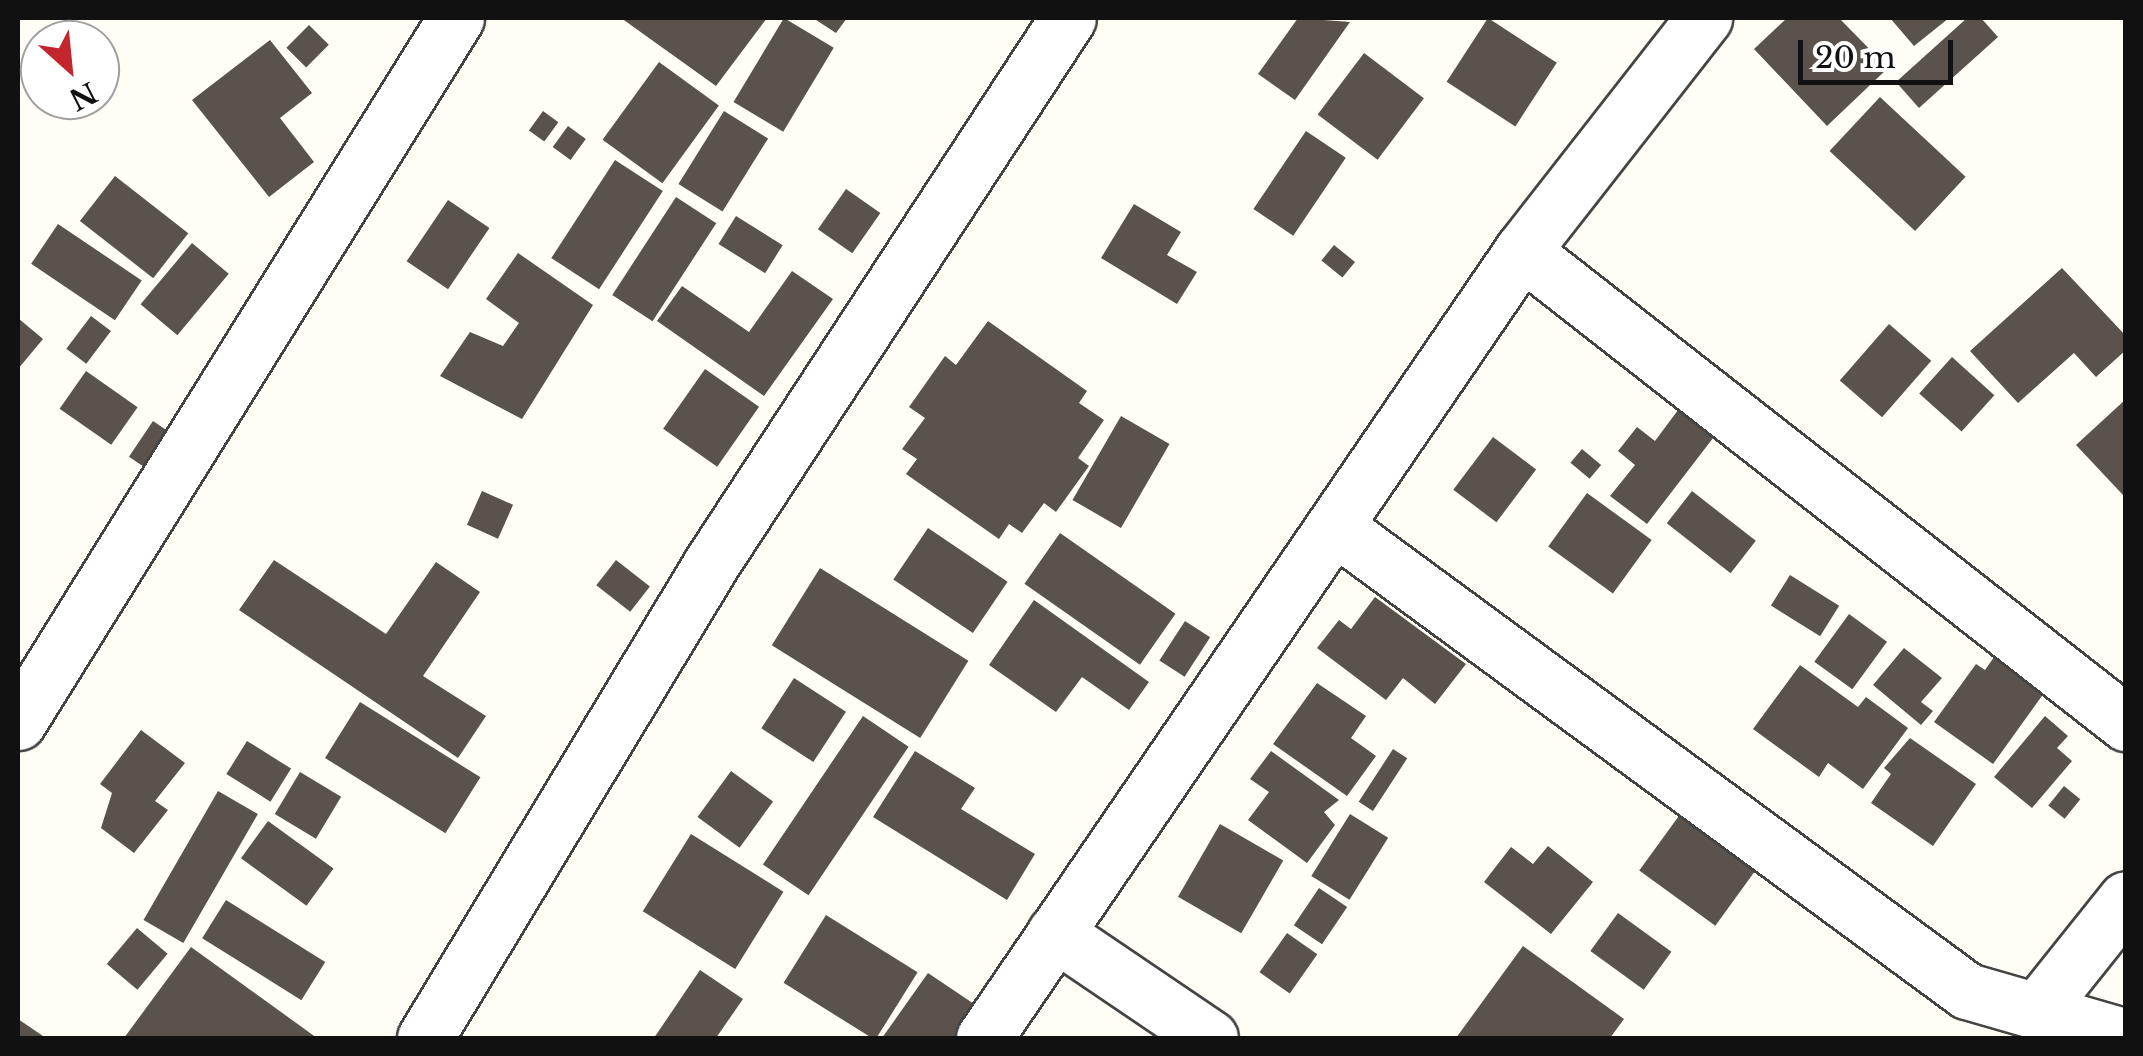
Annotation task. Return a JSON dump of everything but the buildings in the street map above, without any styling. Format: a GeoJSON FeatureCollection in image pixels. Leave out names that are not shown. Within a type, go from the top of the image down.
{"type":"FeatureCollection","features":[{"type":"Feature","properties":{"kind":"street"},"geometry":{"type":"LineString","coordinates":[[18,722],[456,18]]}},
{"type":"Feature","properties":{"kind":"street"},"geometry":{"type":"LineString","coordinates":[[424,1038],[712,564],[1068,18]]}},
{"type":"Feature","properties":{"kind":"street"},"geometry":{"type":"LineString","coordinates":[[984,1038],[1522,251],[1704,18]]}},
{"type":"Feature","properties":{"kind":"street"},"geometry":{"type":"LineString","coordinates":[[1522,251],[2126,722]]}},
{"type":"Feature","properties":{"kind":"street"},"geometry":{"type":"LineString","coordinates":[[1334,526],[1967,991],[2039,1008],[2126,1036]]}},
{"type":"Feature","properties":{"kind":"street"},"geometry":{"type":"LineString","coordinates":[[2039,1008],[2126,899]]}},
{"type":"Feature","properties":{"kind":"street"},"geometry":{"type":"LineString","coordinates":[[1055,933],[1210,1038]]}}]}
